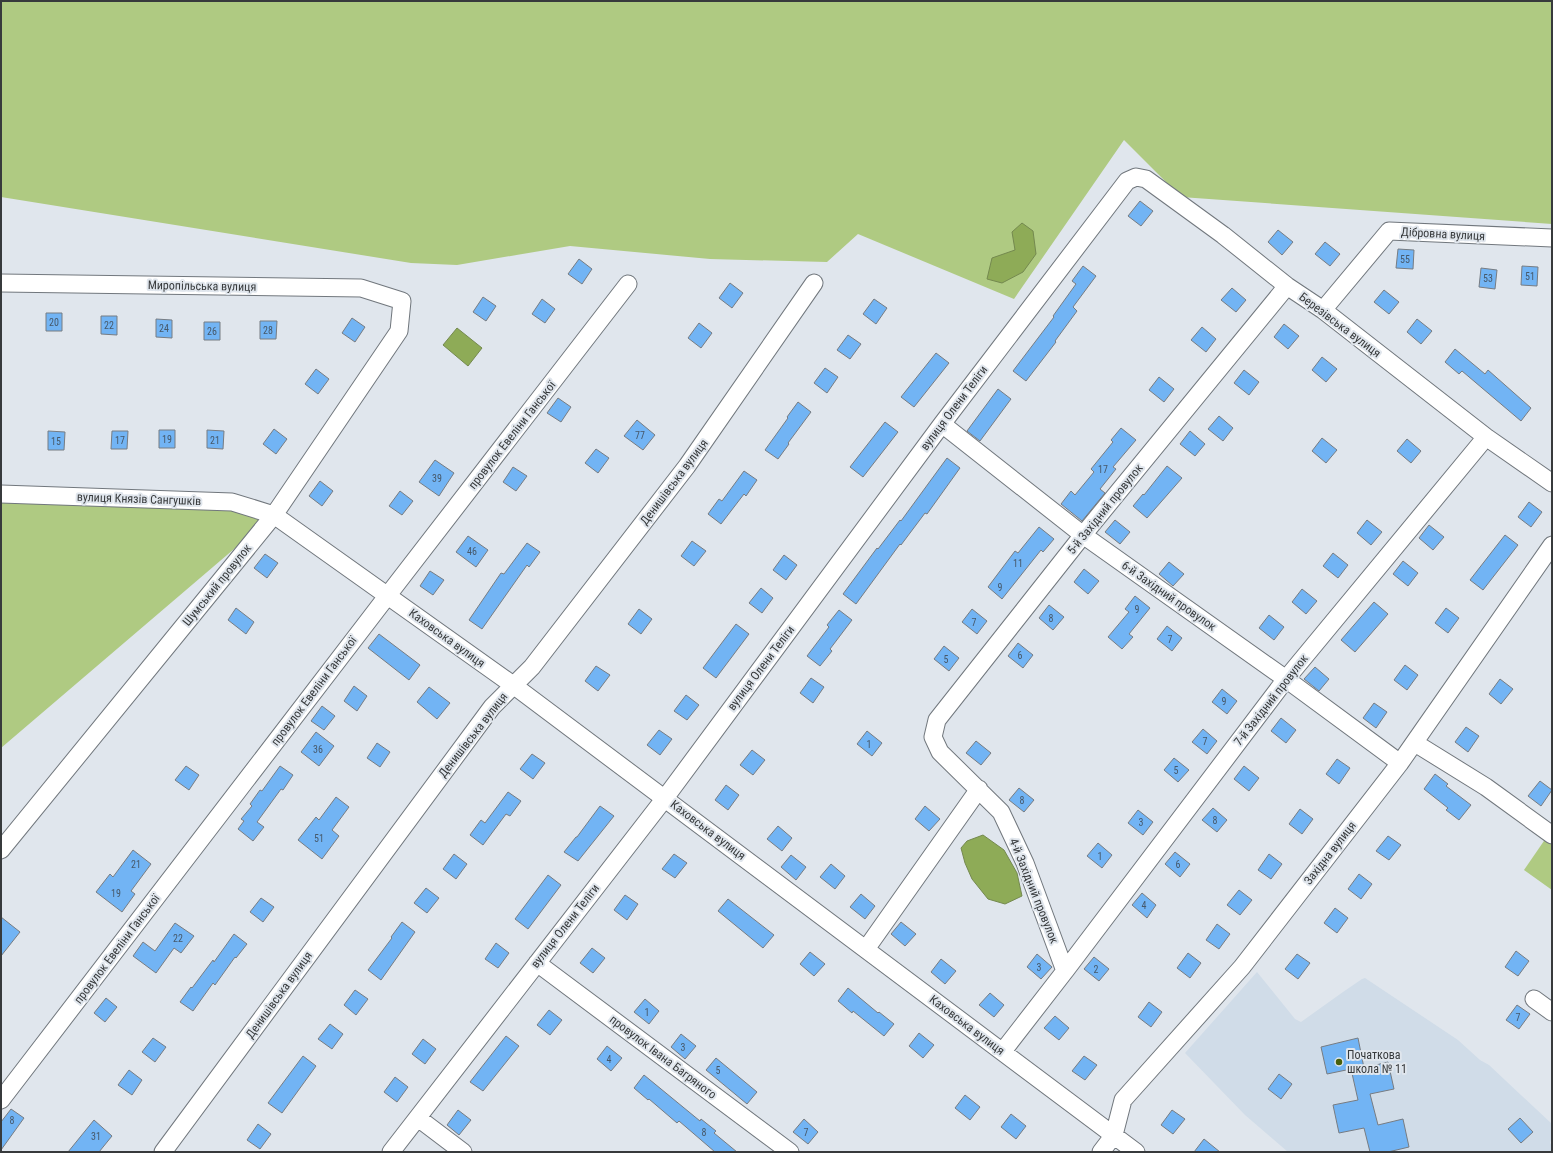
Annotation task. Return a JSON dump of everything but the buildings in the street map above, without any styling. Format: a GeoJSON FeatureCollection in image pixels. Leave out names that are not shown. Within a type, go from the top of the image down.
{"type":"FeatureCollection","features":[{"type":"Feature","properties":{"kind":"street","name":"Березівська вулиця"},"geometry":{"type":"LineString","coordinates":[[1127,181],[1136,177],[1146,179],[1223,235],[1287,286],[1323,310],[1486,436],[1552,483]]}},
{"type":"Feature","properties":{"kind":"street","name":"вулиця Олени Теліги"},"geometry":{"type":"LineString","coordinates":[[392,1152],[665,798],[942,424],[1127,181]]}},
{"type":"Feature","properties":{"kind":"street","name":"Дібровна вулиця"},"geometry":{"type":"LineString","coordinates":[[1323,310],[1389,231],[1552,238]]}},
{"type":"Feature","properties":{"kind":"street","name":"Миропільська вулиця"},"geometry":{"type":"LineString","coordinates":[[1,283],[361,288],[402,301]]}},
{"type":"Feature","properties":{"kind":"street","name":"Денишівська вулиця"},"geometry":{"type":"LineString","coordinates":[[163,1152],[492,707],[532,668],[687,466],[814,283]]}},
{"type":"Feature","properties":{"kind":"street","name":"провулок Евеліни Ганської"},"geometry":{"type":"LineString","coordinates":[[1,1100],[628,284]]}},
{"type":"Feature","properties":{"kind":"street","name":"5-й Західний провулок"},"geometry":{"type":"LineString","coordinates":[[933,737],[937,720],[1082,535],[1287,286]]}},
{"type":"Feature","properties":{"kind":"street","name":"Шумський провулок"},"geometry":{"type":"LineString","coordinates":[[1,850],[274,515],[399,331],[402,301]]}},
{"type":"Feature","properties":{"kind":"street","name":"6-й Західний провулок"},"geometry":{"type":"LineString","coordinates":[[942,424],[1082,535],[1286,679],[1400,763]]}},
{"type":"Feature","properties":{"kind":"street","name":"7-й Західний провулок"},"geometry":{"type":"LineString","coordinates":[[1065,971],[1286,679],[1486,436]]}},
{"type":"Feature","properties":{"kind":"street","name":"вулиця Князів Сангушків"},"geometry":{"type":"LineString","coordinates":[[1,494],[232,502],[274,515]]}},
{"type":"Feature","properties":{"kind":"street","name":"Каховська вулиця"},"geometry":{"type":"LineString","coordinates":[[274,515],[513,685],[1136,1152]]}},
{"type":"Feature","properties":{"kind":"street","name":"Західна вулиця"},"geometry":{"type":"LineString","coordinates":[[1101,1152],[1114,1135],[1124,1100],[1242,966],[1400,763],[1552,545]]}},
{"type":"Feature","properties":{"kind":"street","name":"4-й Західний провулок"},"geometry":{"type":"LineString","coordinates":[[933,737],[940,752],[1001,812],[1025,863],[1065,971]]}},
{"type":"Feature","properties":{"kind":"street"},"geometry":{"type":"LineString","coordinates":[[1415,743],[1486,787],[1552,835]]}},
{"type":"Feature","properties":{"kind":"street"},"geometry":{"type":"LineString","coordinates":[[866,949],[979,789]]}},
{"type":"Feature","properties":{"kind":"street","name":"провулок Івана Багряного"},"geometry":{"type":"LineString","coordinates":[[537,963],[790,1152]]}},
{"type":"Feature","properties":{"kind":"street"},"geometry":{"type":"LineString","coordinates":[[1003,1052],[1065,971]]}},
{"type":"Feature","properties":{"kind":"street"},"geometry":{"type":"LineString","coordinates":[[1534,999],[1552,1012]]}},
{"type":"Feature","properties":{"kind":"street"},"geometry":{"type":"LineString","coordinates":[[418,1118],[463,1152]]}},
{"type":"Feature","properties":{"kind":"shaded area"},"geometry":{"type":"Polygon","coordinates":[[[1,1],[1552,1],[1552,224],[1181,197],[1124,140],[1014,299],[858,234],[827,262],[710,259],[570,246],[457,265],[411,263],[1,197],[1,1]]]}},
{"type":"Feature","properties":{"kind":"shaded area"},"geometry":{"type":"Polygon","coordinates":[[[1022,223],[1033,231],[1036,254],[1023,272],[1002,283],[987,279],[992,258],[1015,250],[1012,232],[1022,223]]]}},
{"type":"Feature","properties":{"kind":"shaded area"},"geometry":{"type":"Polygon","coordinates":[[[457,328],[482,348],[468,366],[443,345],[457,328]]]}},
{"type":"Feature","properties":{"kind":"shaded area"},"geometry":{"type":"Polygon","coordinates":[[[1,494],[232,502],[274,515],[1,748],[1,494]]]}},
{"type":"Feature","properties":{"kind":"shaded area"},"geometry":{"type":"Polygon","coordinates":[[[983,835],[1004,850],[1017,873],[1022,896],[1005,904],[988,899],[972,879],[965,863],[961,848],[967,841],[983,835]]]}},
{"type":"Feature","properties":{"kind":"shaded area"},"geometry":{"type":"Polygon","coordinates":[[[1546,838],[1552,842],[1552,890],[1524,870],[1546,838]]]}},
{"type":"Feature","properties":{"kind":"shaded area","name":"Початкова школа № 11"},"geometry":{"type":"Polygon","coordinates":[[[1257,972],[1295,1019],[1301,1022],[1365,978],[1458,1040],[1480,1060],[1489,1065],[1552,1124],[1552,1137],[1550,1143],[1552,1145],[1552,1152],[1288,1152],[1245,1115],[1185,1053],[1257,972]]]}},
{"type":"Feature","properties":{"kind":"place","name":"Початкова школа № 11"},"geometry":{"type":"Point","coordinates":[1339,1062]}}]}
